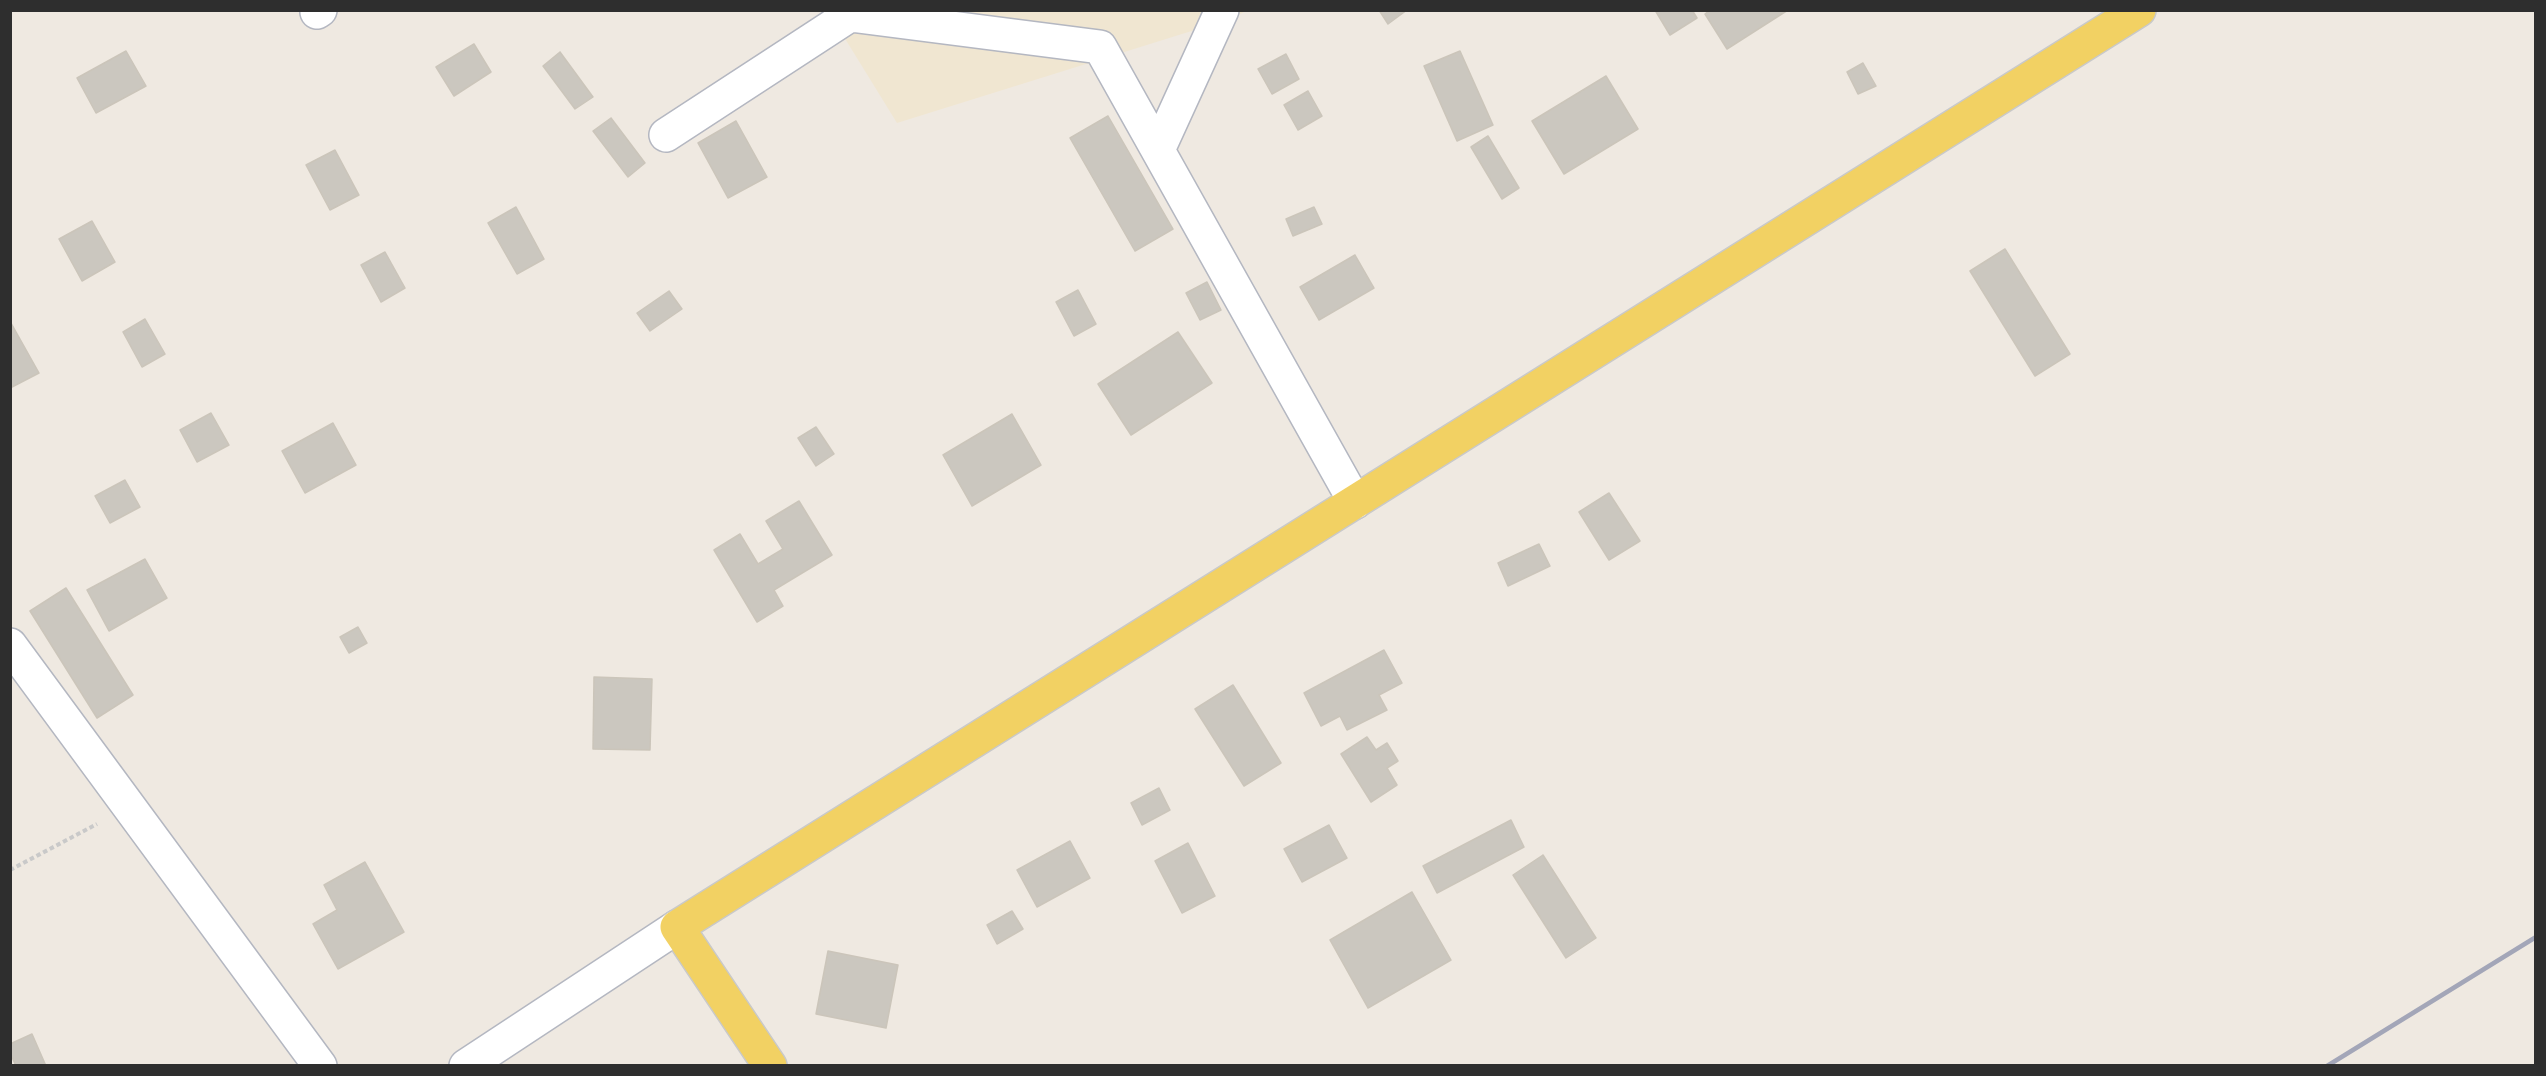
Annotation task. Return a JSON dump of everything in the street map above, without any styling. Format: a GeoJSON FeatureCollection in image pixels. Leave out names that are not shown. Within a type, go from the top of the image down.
{"type":"FeatureCollection","features":[{"type":"Feature","properties":{"kind":"main road"},"geometry":{"type":"LineString","coordinates":[[770,1065],[677,927],[2139,10]]}},
{"type":"Feature","properties":{"kind":"street"},"geometry":{"type":"LineString","coordinates":[[1158,150],[1222,10]]}},
{"type":"Feature","properties":{"kind":"street"},"geometry":{"type":"LineString","coordinates":[[666,135],[845,13],[1100,47],[1354,502]]}},
{"type":"Feature","properties":{"kind":"street"},"geometry":{"type":"LineString","coordinates":[[10,645],[320,1065]]}},
{"type":"Feature","properties":{"kind":"street"},"geometry":{"type":"LineString","coordinates":[[466,1065],[677,927]]}},
{"type":"Feature","properties":{"kind":"path"},"geometry":{"type":"LineString","coordinates":[[10,870],[128,807]]}},
{"type":"Feature","properties":{"kind":"shaded area"},"geometry":{"type":"Polygon","coordinates":[[[828,11],[1246,11],[1230,19],[897,123],[828,11]]]}},
{"type":"Feature","properties":{"kind":"building"},"geometry":{"type":"Polygon","coordinates":[[[1379,10],[1407,10],[1388,24],[1379,10]]]}},
{"type":"Feature","properties":{"kind":"building"},"geometry":{"type":"Polygon","coordinates":[[[1655,10],[1692,10],[1697,18],[1670,35],[1655,10]]]}},
{"type":"Feature","properties":{"kind":"building"},"geometry":{"type":"Polygon","coordinates":[[[1710,10],[1788,10],[1727,49],[1705,14],[1710,10]]]}},
{"type":"Feature","properties":{"kind":"building"},"geometry":{"type":"Polygon","coordinates":[[[474,44],[491,72],[454,96],[436,67],[474,44]]]}},
{"type":"Feature","properties":{"kind":"building"},"geometry":{"type":"Polygon","coordinates":[[[126,51],[146,86],[96,113],[77,78],[126,51]]]}},
{"type":"Feature","properties":{"kind":"building"},"geometry":{"type":"Polygon","coordinates":[[[1460,51],[1493,125],[1457,141],[1424,66],[1460,51]]]}},
{"type":"Feature","properties":{"kind":"building"},"geometry":{"type":"Polygon","coordinates":[[[560,52],[593,97],[575,109],[543,66],[560,52]]]}},
{"type":"Feature","properties":{"kind":"building"},"geometry":{"type":"Polygon","coordinates":[[[1286,54],[1299,79],[1272,94],[1258,69],[1286,54]]]}},
{"type":"Feature","properties":{"kind":"building"},"geometry":{"type":"Polygon","coordinates":[[[1863,63],[1876,86],[1858,94],[1847,72],[1863,63]]]}},
{"type":"Feature","properties":{"kind":"building"},"geometry":{"type":"Polygon","coordinates":[[[1606,76],[1638,129],[1564,174],[1532,121],[1606,76]]]}},
{"type":"Feature","properties":{"kind":"building"},"geometry":{"type":"Polygon","coordinates":[[[1308,91],[1322,116],[1298,130],[1284,105],[1308,91]]]}},
{"type":"Feature","properties":{"kind":"building"},"geometry":{"type":"Polygon","coordinates":[[[1108,116],[1173,229],[1135,251],[1070,138],[1108,116]]]}},
{"type":"Feature","properties":{"kind":"building"},"geometry":{"type":"Polygon","coordinates":[[[611,118],[645,163],[628,177],[593,131],[611,118]]]}},
{"type":"Feature","properties":{"kind":"building"},"geometry":{"type":"Polygon","coordinates":[[[736,121],[767,177],[728,198],[698,143],[736,121]]]}},
{"type":"Feature","properties":{"kind":"building"},"geometry":{"type":"Polygon","coordinates":[[[1488,136],[1519,188],[1502,199],[1471,147],[1488,136]]]}},
{"type":"Feature","properties":{"kind":"building"},"geometry":{"type":"Polygon","coordinates":[[[335,150],[359,195],[330,210],[306,165],[335,150]]]}},
{"type":"Feature","properties":{"kind":"building"},"geometry":{"type":"Polygon","coordinates":[[[516,207],[544,259],[517,274],[488,223],[516,207]]]}},
{"type":"Feature","properties":{"kind":"building"},"geometry":{"type":"Polygon","coordinates":[[[1314,207],[1322,224],[1293,236],[1286,219],[1314,207]]]}},
{"type":"Feature","properties":{"kind":"building"},"geometry":{"type":"Polygon","coordinates":[[[92,221],[115,262],[82,281],[59,239],[92,221]]]}},
{"type":"Feature","properties":{"kind":"building"},"geometry":{"type":"Polygon","coordinates":[[[2005,249],[2070,354],[2035,376],[1970,271],[2005,249]]]}},
{"type":"Feature","properties":{"kind":"building"},"geometry":{"type":"Polygon","coordinates":[[[385,252],[405,288],[381,302],[361,265],[385,252]]]}},
{"type":"Feature","properties":{"kind":"building"},"geometry":{"type":"Polygon","coordinates":[[[1355,255],[1374,288],[1319,320],[1300,287],[1355,255]]]}},
{"type":"Feature","properties":{"kind":"building"},"geometry":{"type":"Polygon","coordinates":[[[1207,282],[1221,310],[1200,320],[1186,293],[1207,282]]]}},
{"type":"Feature","properties":{"kind":"building"},"geometry":{"type":"Polygon","coordinates":[[[1078,290],[1096,324],[1074,336],[1056,302],[1078,290]]]}},
{"type":"Feature","properties":{"kind":"building"},"geometry":{"type":"Polygon","coordinates":[[[669,291],[682,309],[650,331],[637,313],[669,291]]]}},
{"type":"Feature","properties":{"kind":"building"},"geometry":{"type":"Polygon","coordinates":[[[145,319],[165,354],[142,367],[123,332],[145,319]]]}},
{"type":"Feature","properties":{"kind":"building"},"geometry":{"type":"Polygon","coordinates":[[[11,323],[39,373],[12,387],[10,384],[11,323]]]}},
{"type":"Feature","properties":{"kind":"building"},"geometry":{"type":"Polygon","coordinates":[[[1178,332],[1212,383],[1131,435],[1098,384],[1178,332]]]}},
{"type":"Feature","properties":{"kind":"building"},"geometry":{"type":"Polygon","coordinates":[[[211,413],[229,445],[197,462],[180,430],[211,413]]]}},
{"type":"Feature","properties":{"kind":"building"},"geometry":{"type":"Polygon","coordinates":[[[1012,414],[1041,465],[972,506],[943,455],[1012,414]]]}},
{"type":"Feature","properties":{"kind":"building"},"geometry":{"type":"Polygon","coordinates":[[[333,423],[356,465],[305,493],[282,451],[333,423]]]}},
{"type":"Feature","properties":{"kind":"building"},"geometry":{"type":"Polygon","coordinates":[[[816,427],[834,454],[816,466],[798,438],[816,427]]]}},
{"type":"Feature","properties":{"kind":"building"},"geometry":{"type":"Polygon","coordinates":[[[125,480],[140,507],[110,523],[95,496],[125,480]]]}},
{"type":"Feature","properties":{"kind":"building"},"geometry":{"type":"Polygon","coordinates":[[[1609,493],[1640,541],[1609,560],[1579,512],[1609,493]]]}},
{"type":"Feature","properties":{"kind":"building"},"geometry":{"type":"Polygon","coordinates":[[[799,501],[832,555],[774,590],[783,606],[757,622],[714,550],[740,534],[758,564],[783,549],[766,521],[799,501]]]}},
{"type":"Feature","properties":{"kind":"building"},"geometry":{"type":"Polygon","coordinates":[[[1539,544],[1550,566],[1508,586],[1498,563],[1539,544]]]}},
{"type":"Feature","properties":{"kind":"building"},"geometry":{"type":"Polygon","coordinates":[[[145,559],[167,598],[109,631],[87,590],[145,559]]]}},
{"type":"Feature","properties":{"kind":"building"},"geometry":{"type":"Polygon","coordinates":[[[66,588],[133,695],[97,718],[30,611],[66,588]]]}},
{"type":"Feature","properties":{"kind":"building"},"geometry":{"type":"Polygon","coordinates":[[[358,627],[367,643],[349,653],[340,637],[358,627]]]}},
{"type":"Feature","properties":{"kind":"building"},"geometry":{"type":"Polygon","coordinates":[[[1384,650],[1402,683],[1379,695],[1387,710],[1347,730],[1340,716],[1321,726],[1304,693],[1384,650]]]}},
{"type":"Feature","properties":{"kind":"building"},"geometry":{"type":"Polygon","coordinates":[[[594,677],[652,679],[650,750],[593,749],[594,677]]]}},
{"type":"Feature","properties":{"kind":"building"},"geometry":{"type":"Polygon","coordinates":[[[1233,685],[1281,763],[1244,786],[1195,709],[1233,685]]]}},
{"type":"Feature","properties":{"kind":"building"},"geometry":{"type":"Polygon","coordinates":[[[1367,737],[1376,750],[1387,743],[1398,761],[1387,768],[1397,785],[1371,802],[1341,754],[1367,737]]]}},
{"type":"Feature","properties":{"kind":"building"},"geometry":{"type":"Polygon","coordinates":[[[1159,788],[1170,810],[1142,825],[1131,803],[1159,788]]]}},
{"type":"Feature","properties":{"kind":"building"},"geometry":{"type":"Polygon","coordinates":[[[1511,820],[1524,847],[1437,893],[1423,866],[1511,820]]]}},
{"type":"Feature","properties":{"kind":"building"},"geometry":{"type":"Polygon","coordinates":[[[1329,825],[1347,858],[1302,882],[1284,849],[1329,825]]]}},
{"type":"Feature","properties":{"kind":"building"},"geometry":{"type":"Polygon","coordinates":[[[1070,841],[1090,878],[1037,907],[1017,870],[1070,841]]]}},
{"type":"Feature","properties":{"kind":"building"},"geometry":{"type":"Polygon","coordinates":[[[1188,843],[1215,896],[1182,913],[1155,861],[1188,843]]]}},
{"type":"Feature","properties":{"kind":"building"},"geometry":{"type":"Polygon","coordinates":[[[1543,855],[1596,938],[1566,958],[1513,875],[1543,855]]]}},
{"type":"Feature","properties":{"kind":"building"},"geometry":{"type":"Polygon","coordinates":[[[365,862],[404,932],[338,969],[313,924],[337,910],[324,885],[365,862]]]}},
{"type":"Feature","properties":{"kind":"building"},"geometry":{"type":"Polygon","coordinates":[[[1412,892],[1451,960],[1368,1008],[1330,940],[1412,892]]]}},
{"type":"Feature","properties":{"kind":"building"},"geometry":{"type":"Polygon","coordinates":[[[1012,911],[1023,929],[997,944],[987,925],[1012,911]]]}},
{"type":"Feature","properties":{"kind":"building"},"geometry":{"type":"Polygon","coordinates":[[[828,951],[898,965],[886,1028],[816,1014],[828,951]]]}},
{"type":"Feature","properties":{"kind":"building"},"geometry":{"type":"Polygon","coordinates":[[[32,1034],[46,1066],[16,1066],[10,1053],[10,1044],[32,1034]]]}},
{"type":"Feature","properties":{"kind":"railway"},"geometry":{"type":"LineString","coordinates":[[2327,1066],[2536,937]]}}]}
